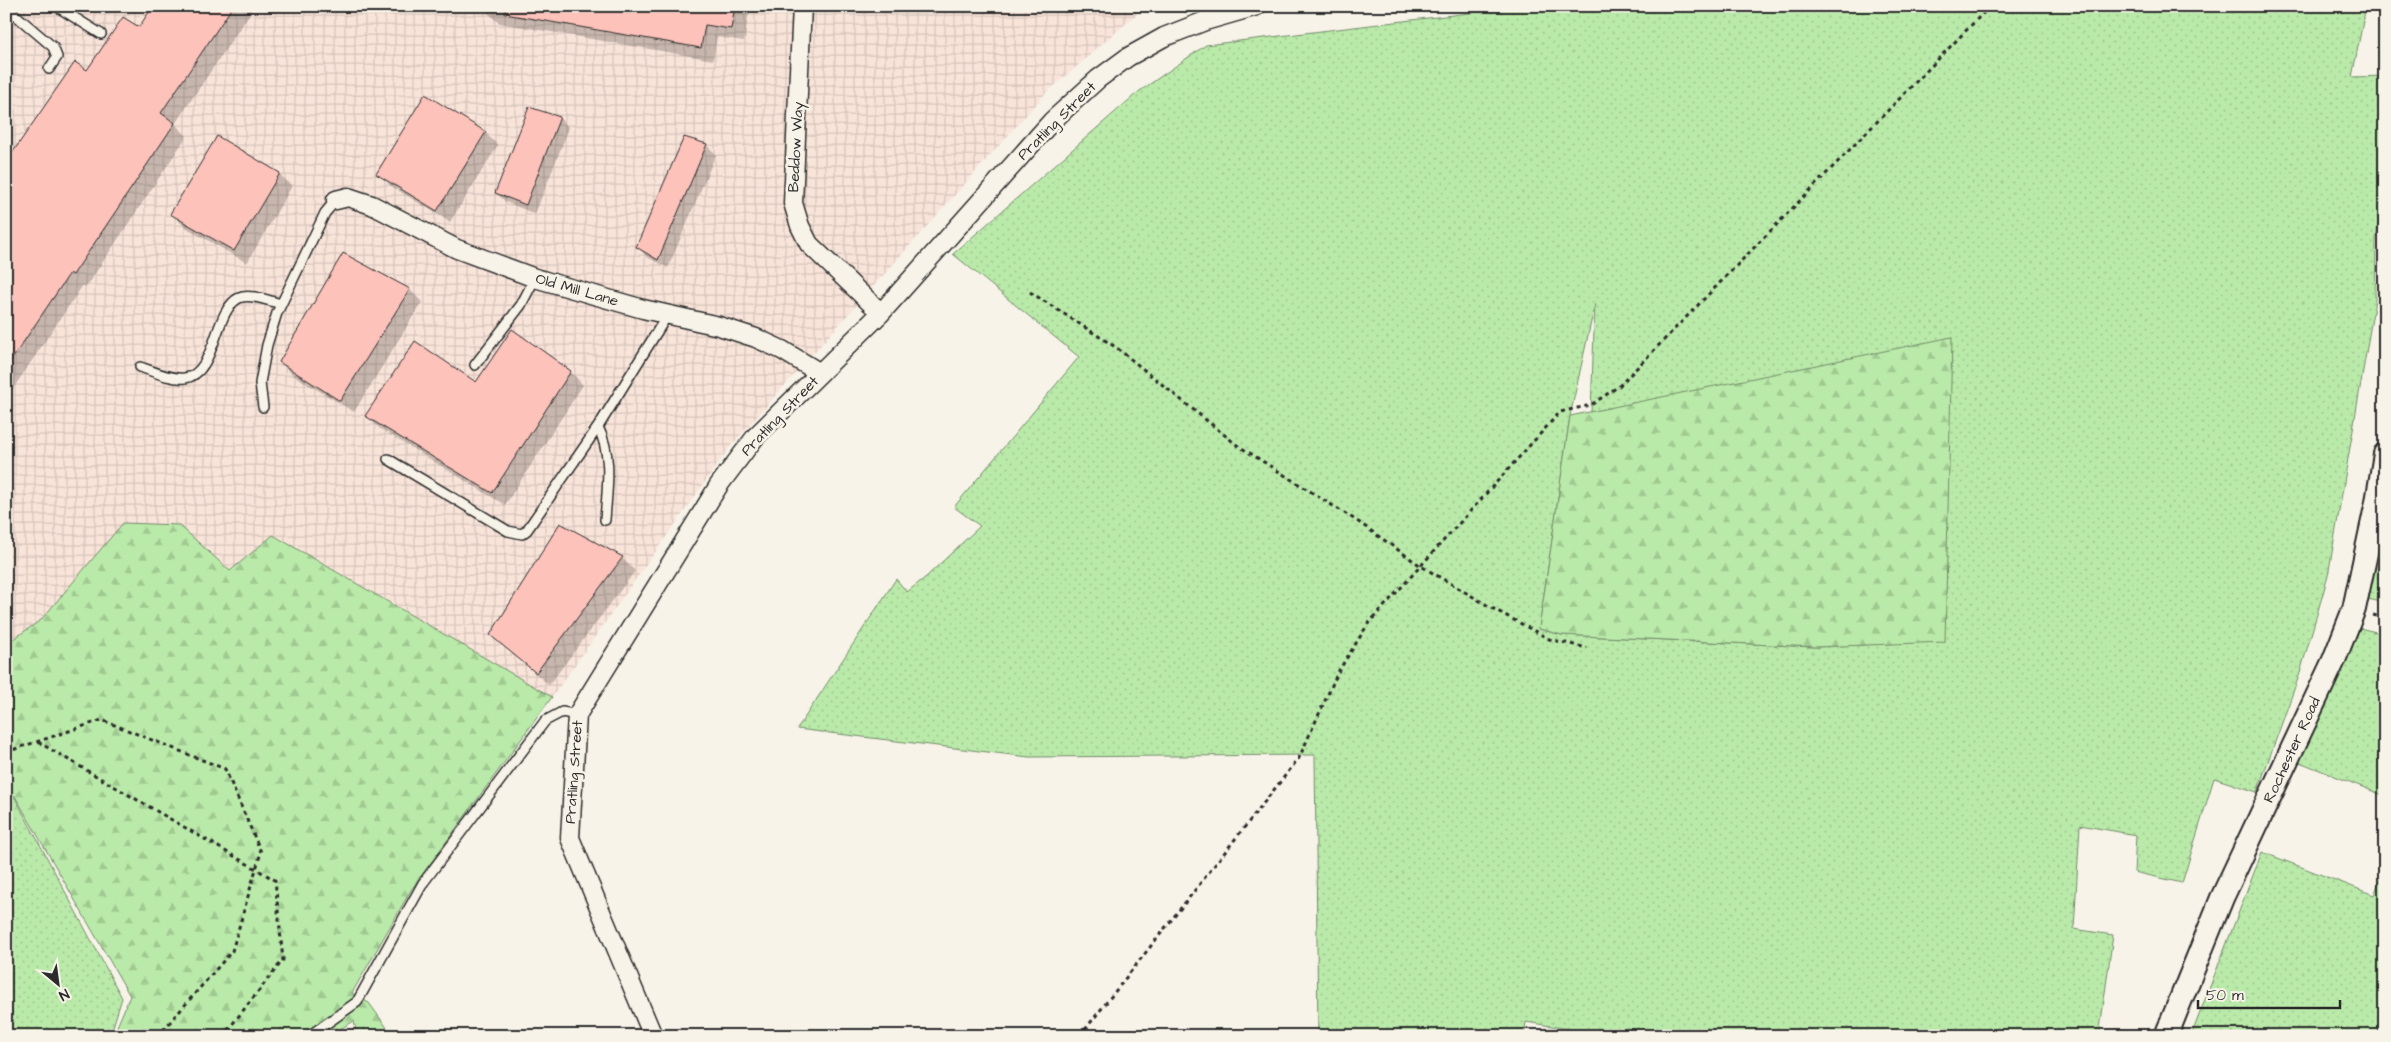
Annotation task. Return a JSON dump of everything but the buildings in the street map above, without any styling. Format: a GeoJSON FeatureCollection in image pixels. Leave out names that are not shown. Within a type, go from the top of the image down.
{"type":"FeatureCollection","features":[{"type":"Feature","properties":{"kind":"street","name":"Beddow Way"},"geometry":{"type":"LineString","coordinates":[[802,6],[793,203],[800,226],[809,244],[881,313]]}},
{"type":"Feature","properties":{"kind":"street","name":"Pratling Street"},"geometry":{"type":"LineString","coordinates":[[653,1036],[570,838],[577,715],[719,485],[756,436],[881,313],[1052,121],[1098,79],[1128,57],[1164,37],[1206,20],[1257,6]]}},
{"type":"Feature","properties":{"kind":"street","name":"Old Mill Lane"},"geometry":{"type":"LineString","coordinates":[[336,200],[348,198],[372,205],[457,249],[535,278],[719,326],[756,338],[782,350],[820,373]]}},
{"type":"Feature","properties":{"kind":"street","name":"Rochester Road"},"geometry":{"type":"LineString","coordinates":[[2166,1036],[2222,898],[2334,660],[2354,609],[2378,502],[2385,454]]}},
{"type":"Feature","properties":{"kind":"lane"},"geometry":{"type":"LineString","coordinates":[[56,6],[101,34]]}},
{"type":"Feature","properties":{"kind":"lane"},"geometry":{"type":"LineString","coordinates":[[6,7],[53,47],[56,57],[49,69]]}},
{"type":"Feature","properties":{"kind":"lane"},"geometry":{"type":"LineString","coordinates":[[263,407],[260,383],[267,345],[280,304],[325,213],[336,200]]}},
{"type":"Feature","properties":{"kind":"lane"},"geometry":{"type":"LineString","coordinates":[[474,365],[521,305],[535,278]]}},
{"type":"Feature","properties":{"kind":"lane"},"geometry":{"type":"LineString","coordinates":[[140,367],[175,378],[185,378],[194,374],[207,356],[230,306],[239,298],[250,297],[280,304]]}},
{"type":"Feature","properties":{"kind":"lane"},"geometry":{"type":"LineString","coordinates":[[388,459],[508,532],[522,534],[527,530],[598,427],[668,314]]}},
{"type":"Feature","properties":{"kind":"lane"},"geometry":{"type":"LineString","coordinates":[[598,427],[606,442],[608,456],[605,520]]}},
{"type":"Feature","properties":{"kind":"lane"},"geometry":{"type":"LineString","coordinates":[[309,1036],[357,1002],[423,884],[545,721],[562,712],[577,715]]}},
{"type":"Feature","properties":{"kind":"path"},"geometry":{"type":"LineString","coordinates":[[1080,1036],[1299,758],[1338,672],[1368,624],[1560,412],[1591,405],[1619,386],[1990,6]]}},
{"type":"Feature","properties":{"kind":"path"},"geometry":{"type":"LineString","coordinates":[[1030,292],[1117,348],[1237,445],[1357,521],[1420,566],[1549,639],[1588,648]]}},
{"type":"Feature","properties":{"kind":"path"},"geometry":{"type":"LineString","coordinates":[[6,752],[102,720],[225,769],[261,852],[232,951],[158,1036]]}},
{"type":"Feature","properties":{"kind":"path"},"geometry":{"type":"LineString","coordinates":[[38,742],[275,880],[283,960],[223,1036]]}},
{"type":"Feature","properties":{"kind":"shaded area"},"geometry":{"type":"Polygon","coordinates":[[[6,6],[1158,6],[1138,13],[1045,94],[730,447],[552,697],[273,535],[230,571],[6,669],[6,6]]]}},
{"type":"Feature","properties":{"kind":"green space"},"geometry":{"type":"Polygon","coordinates":[[[1527,6],[2366,6],[2352,77],[2385,76],[2385,182],[2376,239],[2375,300],[2328,576],[2300,673],[2257,792],[2214,778],[2182,883],[2134,872],[2136,835],[2080,825],[2074,929],[2113,935],[2099,1036],[1612,1036],[1526,1022],[1524,1036],[1318,1036],[1315,755],[1029,757],[797,729],[896,579],[907,592],[926,577],[980,526],[954,507],[1079,357],[953,254],[1137,93],[1206,45],[1527,6]],[[1595,304],[1570,416],[1539,629],[1562,635],[1815,647],[1945,641],[1591,412],[1595,304]]]}},
{"type":"Feature","properties":{"kind":"green space"},"geometry":{"type":"Polygon","coordinates":[[[1952,337],[1945,642],[1815,647],[1562,635],[1539,629],[1570,416],[1952,337]]]}},
{"type":"Feature","properties":{"kind":"green space"},"geometry":{"type":"Polygon","coordinates":[[[123,523],[179,525],[230,571],[273,535],[552,697],[411,890],[352,993],[369,1003],[393,1036],[357,1036],[354,1021],[328,1036],[113,1036],[130,996],[15,796],[6,797],[6,644],[41,620],[123,523]]]}},
{"type":"Feature","properties":{"kind":"green space"},"geometry":{"type":"Polygon","coordinates":[[[2385,523],[2385,603],[2368,599],[2385,523]]]}},
{"type":"Feature","properties":{"kind":"green space"},"geometry":{"type":"Polygon","coordinates":[[[2359,628],[2385,634],[2385,796],[2297,761],[2359,628]]]}},
{"type":"Feature","properties":{"kind":"green space"},"geometry":{"type":"Polygon","coordinates":[[[14,796],[122,998],[110,1036],[6,1036],[6,798],[14,796]]]}},
{"type":"Feature","properties":{"kind":"green space"},"geometry":{"type":"Polygon","coordinates":[[[2262,852],[2374,895],[2385,867],[2385,1036],[2191,1036],[2262,852]]]}}]}
